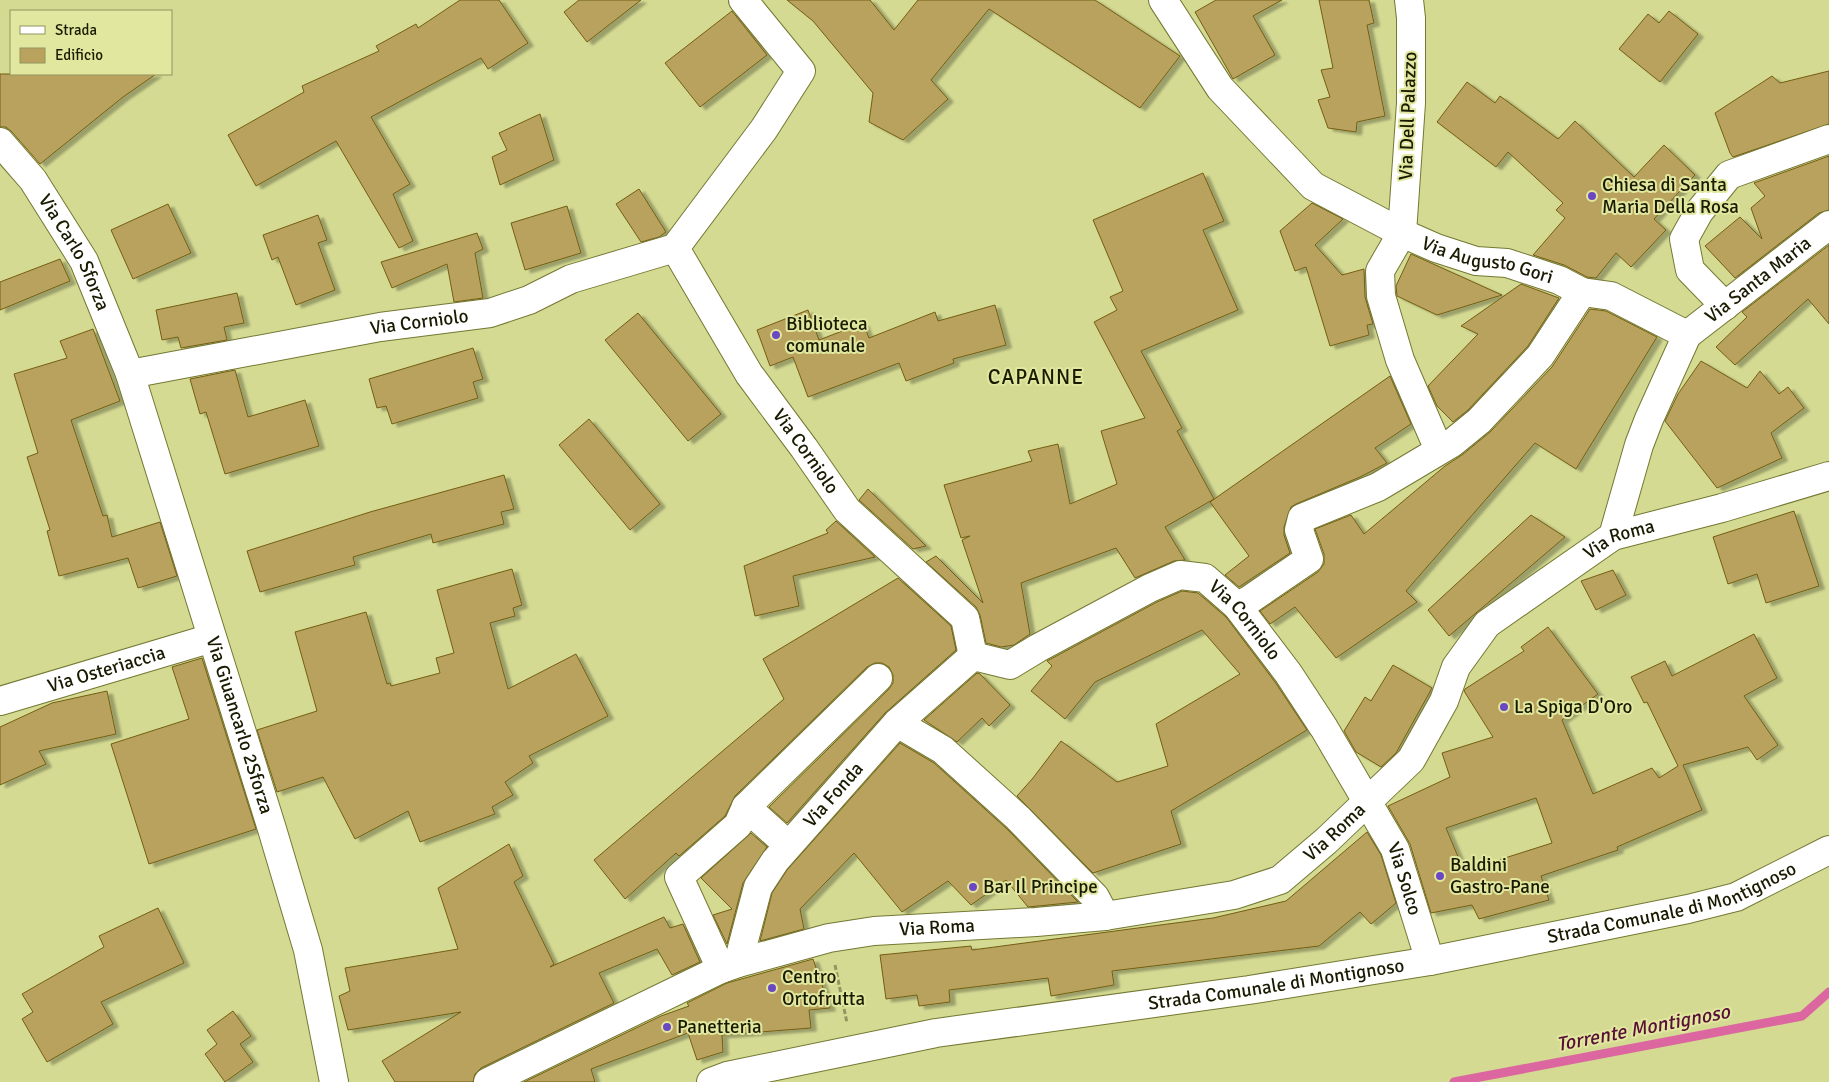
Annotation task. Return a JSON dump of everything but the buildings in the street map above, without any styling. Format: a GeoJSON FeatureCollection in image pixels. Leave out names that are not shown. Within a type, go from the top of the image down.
{"type":"FeatureCollection","features":[{"type":"Feature","properties":{"kind":"street"},"geometry":{"type":"LineString","coordinates":[[675,248],[764,129],[801,71],[743,0]]}},
{"type":"Feature","properties":{"kind":"street","name":"Via Augusto Gori"},"geometry":{"type":"LineString","coordinates":[[1164,0],[1220,88],[1313,186],[1402,233],[1436,248],[1476,261],[1507,263],[1559,280],[1582,292],[1611,296],[1688,335]]}},
{"type":"Feature","properties":{"kind":"street","name":"Via Dell Palazzo"},"geometry":{"type":"LineString","coordinates":[[1402,233],[1411,103],[1411,18],[1409,0]]}},
{"type":"Feature","properties":{"kind":"street"},"geometry":{"type":"LineString","coordinates":[[1725,306],[1690,270],[1684,239],[1699,212],[1729,175],[1829,139]]}},
{"type":"Feature","properties":{"kind":"street","name":"Via Carlo Sforza"},"geometry":{"type":"LineString","coordinates":[[0,142],[33,180],[84,261],[130,374]]}},
{"type":"Feature","properties":{"kind":"street","name":"Via Santa Maria"},"geometry":{"type":"LineString","coordinates":[[1688,335],[1829,225]]}},
{"type":"Feature","properties":{"kind":"street"},"geometry":{"type":"LineString","coordinates":[[1402,233],[1380,271],[1381,296],[1400,360],[1439,450]]}},
{"type":"Feature","properties":{"kind":"street","name":"Via Corniolo"},"geometry":{"type":"LineString","coordinates":[[130,374],[380,327],[490,313],[529,300],[571,279],[675,248],[748,374],[804,448],[847,510],[965,618],[973,656],[1010,665],[1150,588],[1180,575],[1205,578],[1237,606],[1288,673],[1324,728],[1367,802]]}},
{"type":"Feature","properties":{"kind":"street"},"geometry":{"type":"LineString","coordinates":[[1237,606],[1249,600],[1309,559],[1299,530],[1302,518],[1378,487],[1452,443],[1479,421],[1540,356],[1582,292]]}},
{"type":"Feature","properties":{"kind":"street"},"geometry":{"type":"LineString","coordinates":[[1613,536],[1639,445],[1688,335]]}},
{"type":"Feature","properties":{"kind":"street","name":"Via Giuancarlo 2Sforza"},"geometry":{"type":"LineString","coordinates":[[130,374],[308,950],[334,1082]]}},
{"type":"Feature","properties":{"kind":"street","name":"Via Roma"},"geometry":{"type":"LineString","coordinates":[[488,1082],[730,966],[829,938],[874,931],[1036,922],[1105,916],[1234,895],[1280,880],[1326,841],[1411,760],[1444,701],[1456,667],[1487,624],[1613,536],[1722,508],[1829,476]]}},
{"type":"Feature","properties":{"kind":"street","name":"Via Osteriaccia"},"geometry":{"type":"LineString","coordinates":[[0,701],[212,638]]}},
{"type":"Feature","properties":{"kind":"street","name":"Via Fonda"},"geometry":{"type":"LineString","coordinates":[[730,966],[758,887],[788,845],[897,723],[973,656]]}},
{"type":"Feature","properties":{"kind":"street"},"geometry":{"type":"LineString","coordinates":[[730,966],[679,877],[738,825],[746,807],[878,678]]}},
{"type":"Feature","properties":{"kind":"street"},"geometry":{"type":"LineString","coordinates":[[897,723],[943,750],[1018,818],[1095,897],[1105,916]]}},
{"type":"Feature","properties":{"kind":"street","name":"Via Solco"},"geometry":{"type":"LineString","coordinates":[[1367,802],[1395,849],[1430,961]]}},
{"type":"Feature","properties":{"kind":"street"},"geometry":{"type":"LineString","coordinates":[[746,807],[788,845]]}},
{"type":"Feature","properties":{"kind":"street","name":"Strada Comunale di Montignoso"},"geometry":{"type":"LineString","coordinates":[[712,1082],[727,1076],[936,1033],[1249,990],[1430,961],[1688,909],[1736,897],[1829,850]]}},
{"type":"Feature","properties":{"kind":"path"},"geometry":{"type":"LineString","coordinates":[[829,938],[852,1050]]}},
{"type":"Feature","properties":{"kind":"waterway","name":"Torrente Montignoso"},"geometry":{"type":"LineString","coordinates":[[1454,1082],[1802,1016],[1829,992]]}},
{"type":"Feature","properties":{"kind":"place","name":"Chiesa di Santa Maria Della Rosa"},"geometry":{"type":"Point","coordinates":[1592,196]}},
{"type":"Feature","properties":{"kind":"place","name":"Biblioteca comunale"},"geometry":{"type":"Point","coordinates":[776,335]}},
{"type":"Feature","properties":{"kind":"place","name":"La Spiga D'Oro"},"geometry":{"type":"Point","coordinates":[1504,707]}},
{"type":"Feature","properties":{"kind":"place","name":"Baldini Gastro-Pane"},"geometry":{"type":"Point","coordinates":[1440,876]}},
{"type":"Feature","properties":{"kind":"place","name":"Bar Il Principe"},"geometry":{"type":"Point","coordinates":[973,887]}},
{"type":"Feature","properties":{"kind":"place","name":"Centro Ortofrutta"},"geometry":{"type":"Point","coordinates":[772,988]}},
{"type":"Feature","properties":{"kind":"place","name":"Panetteria"},"geometry":{"type":"Point","coordinates":[667,1027]}},
{"type":"Feature","properties":{"kind":"district","name":"CAPANNE"},"geometry":{"type":"Point","coordinates":[1036,377]}}]}
